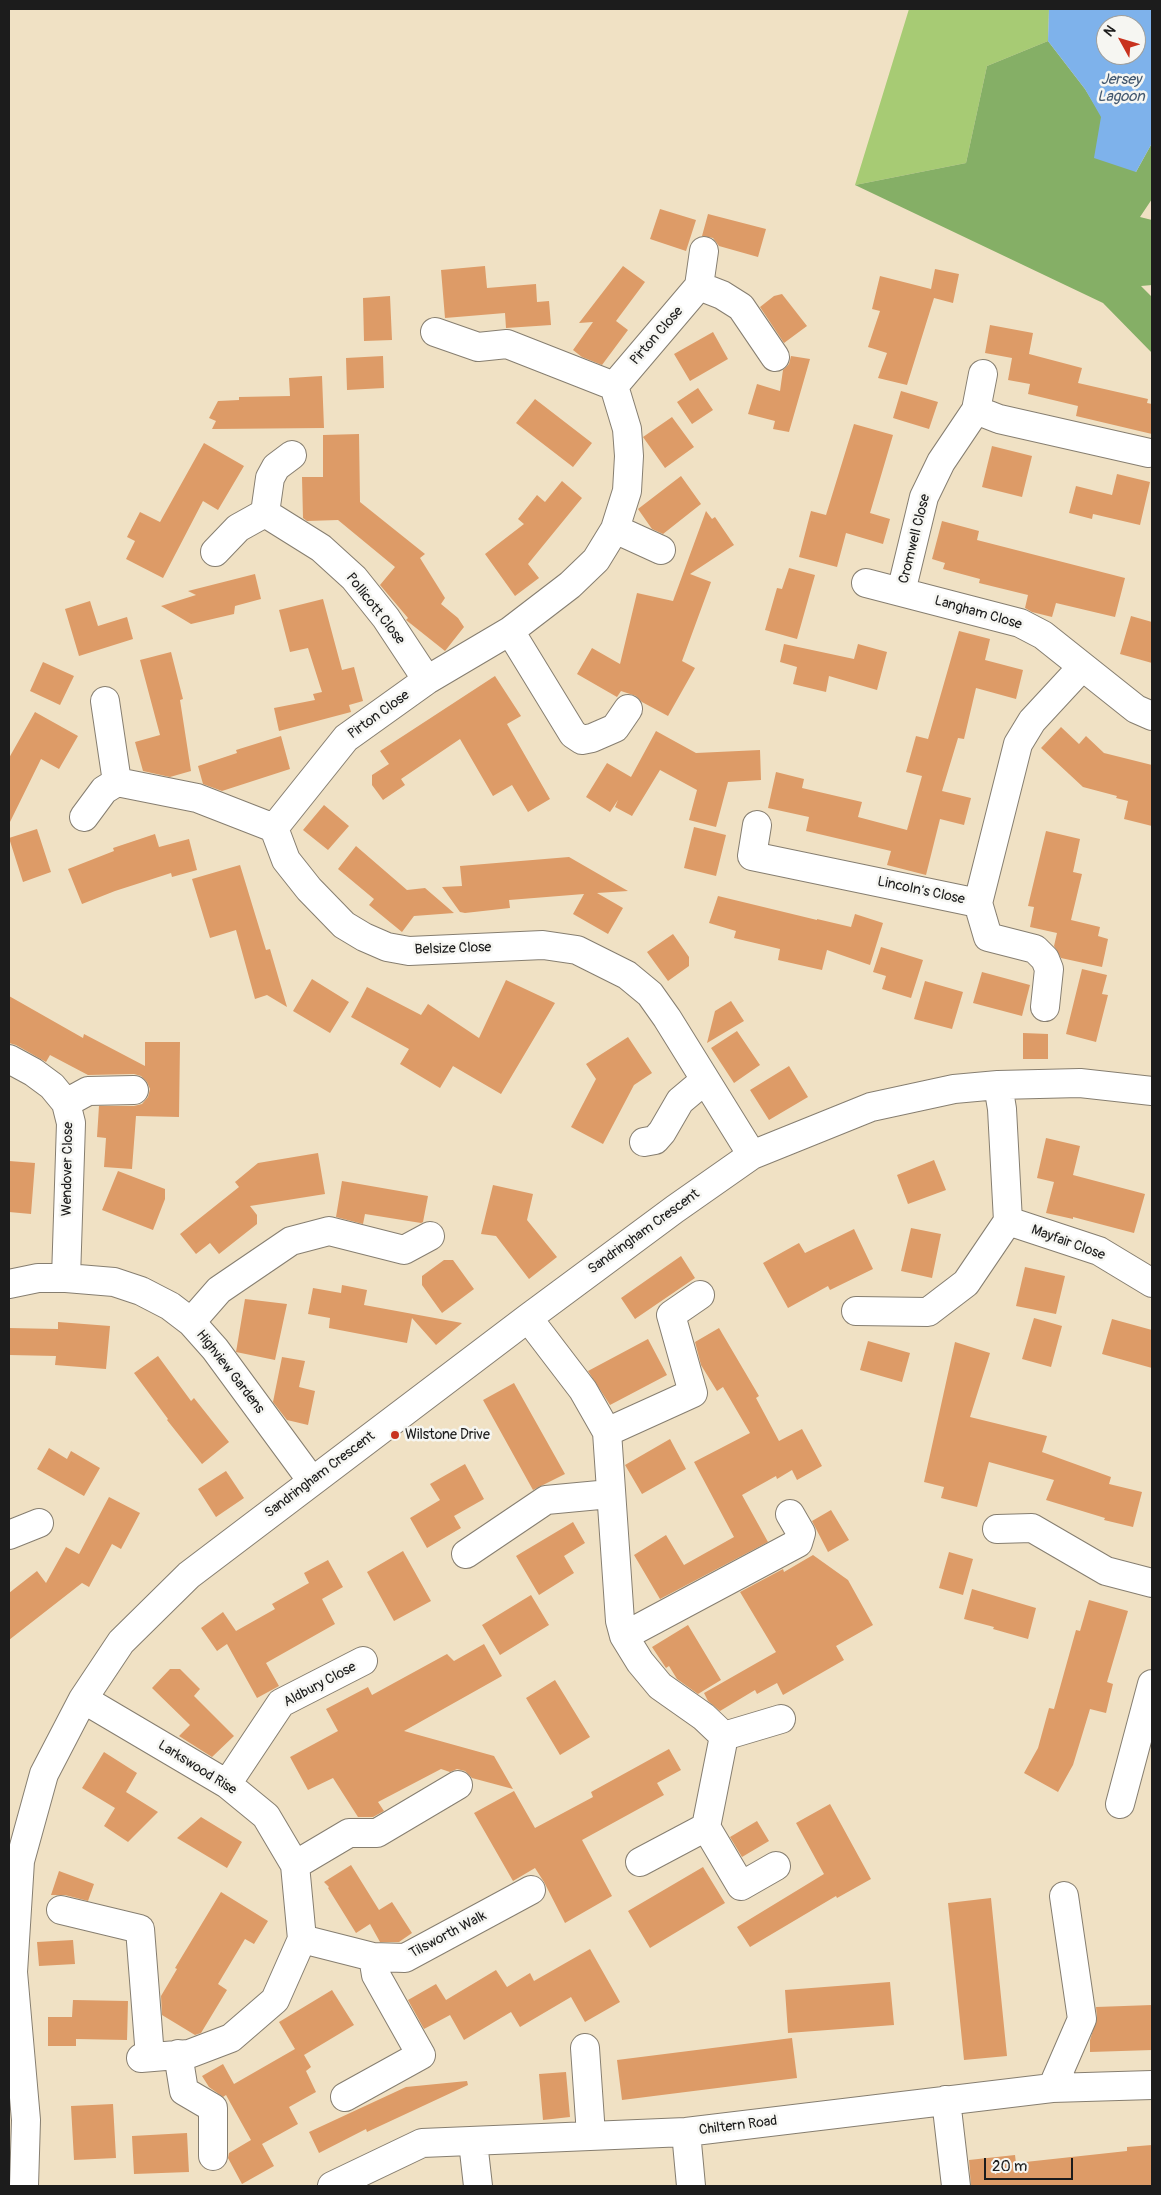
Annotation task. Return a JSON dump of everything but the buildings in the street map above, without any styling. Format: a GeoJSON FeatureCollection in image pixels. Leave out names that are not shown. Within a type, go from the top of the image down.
{"type":"FeatureCollection","features":[{"type":"Feature","properties":{"kind":"street"},"geometry":{"type":"LineString","coordinates":[[704,251],[699,286],[722,295],[741,307],[775,357]]}},
{"type":"Feature","properties":{"kind":"street","name":"Pirton Close"},"geometry":{"type":"LineString","coordinates":[[274,828],[346,738],[427,680],[510,631],[570,586],[596,560],[615,529],[627,491],[629,456],[626,429],[614,386],[699,286]]}},
{"type":"Feature","properties":{"kind":"street"},"geometry":{"type":"LineString","coordinates":[[435,332],[478,347],[507,344],[614,386]]}},
{"type":"Feature","properties":{"kind":"street","name":"Cromwell Close"},"geometry":{"type":"LineString","coordinates":[[901,592],[924,497],[941,462],[976,410],[983,374]]}},
{"type":"Feature","properties":{"kind":"street"},"geometry":{"type":"LineString","coordinates":[[976,410],[999,419],[1149,453]]}},
{"type":"Feature","properties":{"kind":"street"},"geometry":{"type":"LineString","coordinates":[[216,552],[238,528],[265,513],[270,478],[276,467],[292,455]]}},
{"type":"Feature","properties":{"kind":"street","name":"Pollicott Close"},"geometry":{"type":"LineString","coordinates":[[265,513],[321,548],[354,578],[386,618],[427,680]]}},
{"type":"Feature","properties":{"kind":"street"},"geometry":{"type":"LineString","coordinates":[[615,529],[661,550]]}},
{"type":"Feature","properties":{"kind":"street","name":"Langham Close"},"geometry":{"type":"LineString","coordinates":[[866,584],[1020,623],[1043,635],[1136,709],[1152,716]]}},
{"type":"Feature","properties":{"kind":"street"},"geometry":{"type":"LineString","coordinates":[[510,631],[573,734],[582,740],[592,738],[615,728],[628,709]]}},
{"type":"Feature","properties":{"kind":"street","name":"Lincoln's Close"},"geometry":{"type":"LineString","coordinates":[[756,825],[752,856],[978,903],[1018,744],[1032,721],[1082,667]]}},
{"type":"Feature","properties":{"kind":"street"},"geometry":{"type":"LineString","coordinates":[[105,701],[117,782]]}},
{"type":"Feature","properties":{"kind":"street"},"geometry":{"type":"LineString","coordinates":[[84,817],[104,790],[117,782],[197,798],[274,828]]}},
{"type":"Feature","properties":{"kind":"street","name":"Belsize Close"},"geometry":{"type":"LineString","coordinates":[[274,828],[286,860],[309,889],[344,925],[364,937],[387,947],[409,951],[543,945],[577,950],[627,975],[650,994],[752,1155]]}},
{"type":"Feature","properties":{"kind":"street"},"geometry":{"type":"LineString","coordinates":[[978,903],[988,937],[1035,949],[1045,959],[1049,969],[1045,1007]]}},
{"type":"Feature","properties":{"kind":"street","name":"Wendover Close"},"geometry":{"type":"LineString","coordinates":[[9,1059],[33,1072],[52,1086],[66,1104],[71,1123],[66,1278]]}},
{"type":"Feature","properties":{"kind":"street"},"geometry":{"type":"LineString","coordinates":[[644,1142],[655,1140],[662,1132],[680,1101],[705,1080]]}},
{"type":"Feature","properties":{"kind":"street","name":"Sandringham Crescent"},"geometry":{"type":"LineString","coordinates":[[24,2186],[26,2120],[13,1972],[20,1861],[44,1774],[83,1698],[121,1642],[189,1576],[312,1481],[667,1215],[752,1155],[870,1107],[954,1089],[998,1085],[1080,1083],[1152,1090]]}},
{"type":"Feature","properties":{"kind":"street"},"geometry":{"type":"LineString","coordinates":[[856,1311],[928,1312],[966,1284],[1008,1221],[1002,1109],[998,1085]]}},
{"type":"Feature","properties":{"kind":"street"},"geometry":{"type":"LineString","coordinates":[[66,1104],[88,1091],[134,1090]]}},
{"type":"Feature","properties":{"kind":"street","name":"Mayfair Close"},"geometry":{"type":"LineString","coordinates":[[1008,1221],[1099,1251],[1152,1283]]}},
{"type":"Feature","properties":{"kind":"street"},"geometry":{"type":"LineString","coordinates":[[191,1322],[219,1290],[291,1241],[329,1231],[404,1250],[430,1236]]}},
{"type":"Feature","properties":{"kind":"street","name":"Highview Gardens"},"geometry":{"type":"LineString","coordinates":[[9,1284],[38,1278],[114,1282],[141,1291],[170,1306],[191,1322],[215,1349],[312,1481]]}},
{"type":"Feature","properties":{"kind":"street"},"geometry":{"type":"LineString","coordinates":[[607,1432],[693,1393],[671,1316],[700,1295]]}},
{"type":"Feature","properties":{"kind":"street"},"geometry":{"type":"LineString","coordinates":[[528,1318],[583,1390],[607,1432],[620,1621],[624,1636],[640,1662],[660,1686],[704,1717],[724,1736]]}},
{"type":"Feature","properties":{"kind":"street"},"geometry":{"type":"LineString","coordinates":[[466,1554],[546,1500],[610,1494]]}},
{"type":"Feature","properties":{"kind":"street"},"geometry":{"type":"LineString","coordinates":[[624,1636],[798,1543],[801,1533],[790,1514]]}},
{"type":"Feature","properties":{"kind":"street"},"geometry":{"type":"LineString","coordinates":[[9,1535],[39,1523]]}},
{"type":"Feature","properties":{"kind":"street"},"geometry":{"type":"LineString","coordinates":[[997,1529],[1032,1528],[1106,1571],[1152,1583]]}},
{"type":"Feature","properties":{"kind":"street","name":"Aldbury Close"},"geometry":{"type":"LineString","coordinates":[[227,1784],[281,1703],[364,1661]]}},
{"type":"Feature","properties":{"kind":"street"},"geometry":{"type":"LineString","coordinates":[[1120,1804],[1152,1684]]}},
{"type":"Feature","properties":{"kind":"street","name":"Larkswood Rise"},"geometry":{"type":"LineString","coordinates":[[61,1910],[140,1930],[145,2057],[189,2054],[231,2038],[275,2000],[302,1939],[295,1865],[266,1816],[227,1784],[83,1698]]}},
{"type":"Feature","properties":{"kind":"street"},"geometry":{"type":"LineString","coordinates":[[724,1736],[781,1719]]}},
{"type":"Feature","properties":{"kind":"street"},"geometry":{"type":"LineString","coordinates":[[724,1736],[706,1827],[741,1886],[776,1866]]}},
{"type":"Feature","properties":{"kind":"street"},"geometry":{"type":"LineString","coordinates":[[295,1865],[349,1834],[377,1833],[458,1785]]}},
{"type":"Feature","properties":{"kind":"street"},"geometry":{"type":"LineString","coordinates":[[640,1862],[706,1827]]}},
{"type":"Feature","properties":{"kind":"street","name":"Tilsworth Walk"},"geometry":{"type":"LineString","coordinates":[[302,1939],[372,1958],[405,1958],[531,1890]]}},
{"type":"Feature","properties":{"kind":"street"},"geometry":{"type":"LineString","coordinates":[[1052,2088],[1082,2019],[1064,1896]]}},
{"type":"Feature","properties":{"kind":"street"},"geometry":{"type":"LineString","coordinates":[[346,2097],[421,2055],[376,1975],[372,1958]]}},
{"type":"Feature","properties":{"kind":"street"},"geometry":{"type":"LineString","coordinates":[[585,2048],[591,2136]]}},
{"type":"Feature","properties":{"kind":"street"},"geometry":{"type":"LineString","coordinates":[[178,2054],[184,2091],[213,2108],[213,2156]]}},
{"type":"Feature","properties":{"kind":"street","name":"Chiltern Road"},"geometry":{"type":"LineString","coordinates":[[332,2186],[422,2142],[473,2142],[686,2132],[1052,2088],[1152,2085]]}},
{"type":"Feature","properties":{"kind":"street"},"geometry":{"type":"LineString","coordinates":[[946,2100],[956,2186]]}},
{"type":"Feature","properties":{"kind":"street"},"geometry":{"type":"LineString","coordinates":[[686,2132],[690,2186]]}},
{"type":"Feature","properties":{"kind":"street"},"geometry":{"type":"LineString","coordinates":[[473,2142],[478,2186]]}},
{"type":"Feature","properties":{"kind":"green space"},"geometry":{"type":"Polygon","coordinates":[[[909,9],[1049,9],[1048,41],[987,66],[966,163],[855,185],[909,9]]]}},
{"type":"Feature","properties":{"kind":"green space"},"geometry":{"type":"Polygon","coordinates":[[[1048,41],[1085,89],[1136,172],[1152,143],[1152,199],[1140,217],[1152,220],[1152,285],[1141,286],[1152,297],[1152,353],[1103,303],[855,185],[966,163],[987,66],[1048,41]]]}},
{"type":"Feature","properties":{"kind":"water","name":"Jersey Lagoon"},"geometry":{"type":"Polygon","coordinates":[[[1049,9],[1152,9],[1152,143],[1136,172],[1094,158],[1101,117],[1085,89],[1048,41],[1049,9]]]}},
{"type":"Feature","properties":{"kind":"place","name":"Wilstone Drive"},"geometry":{"type":"Point","coordinates":[395,1435]}}]}
